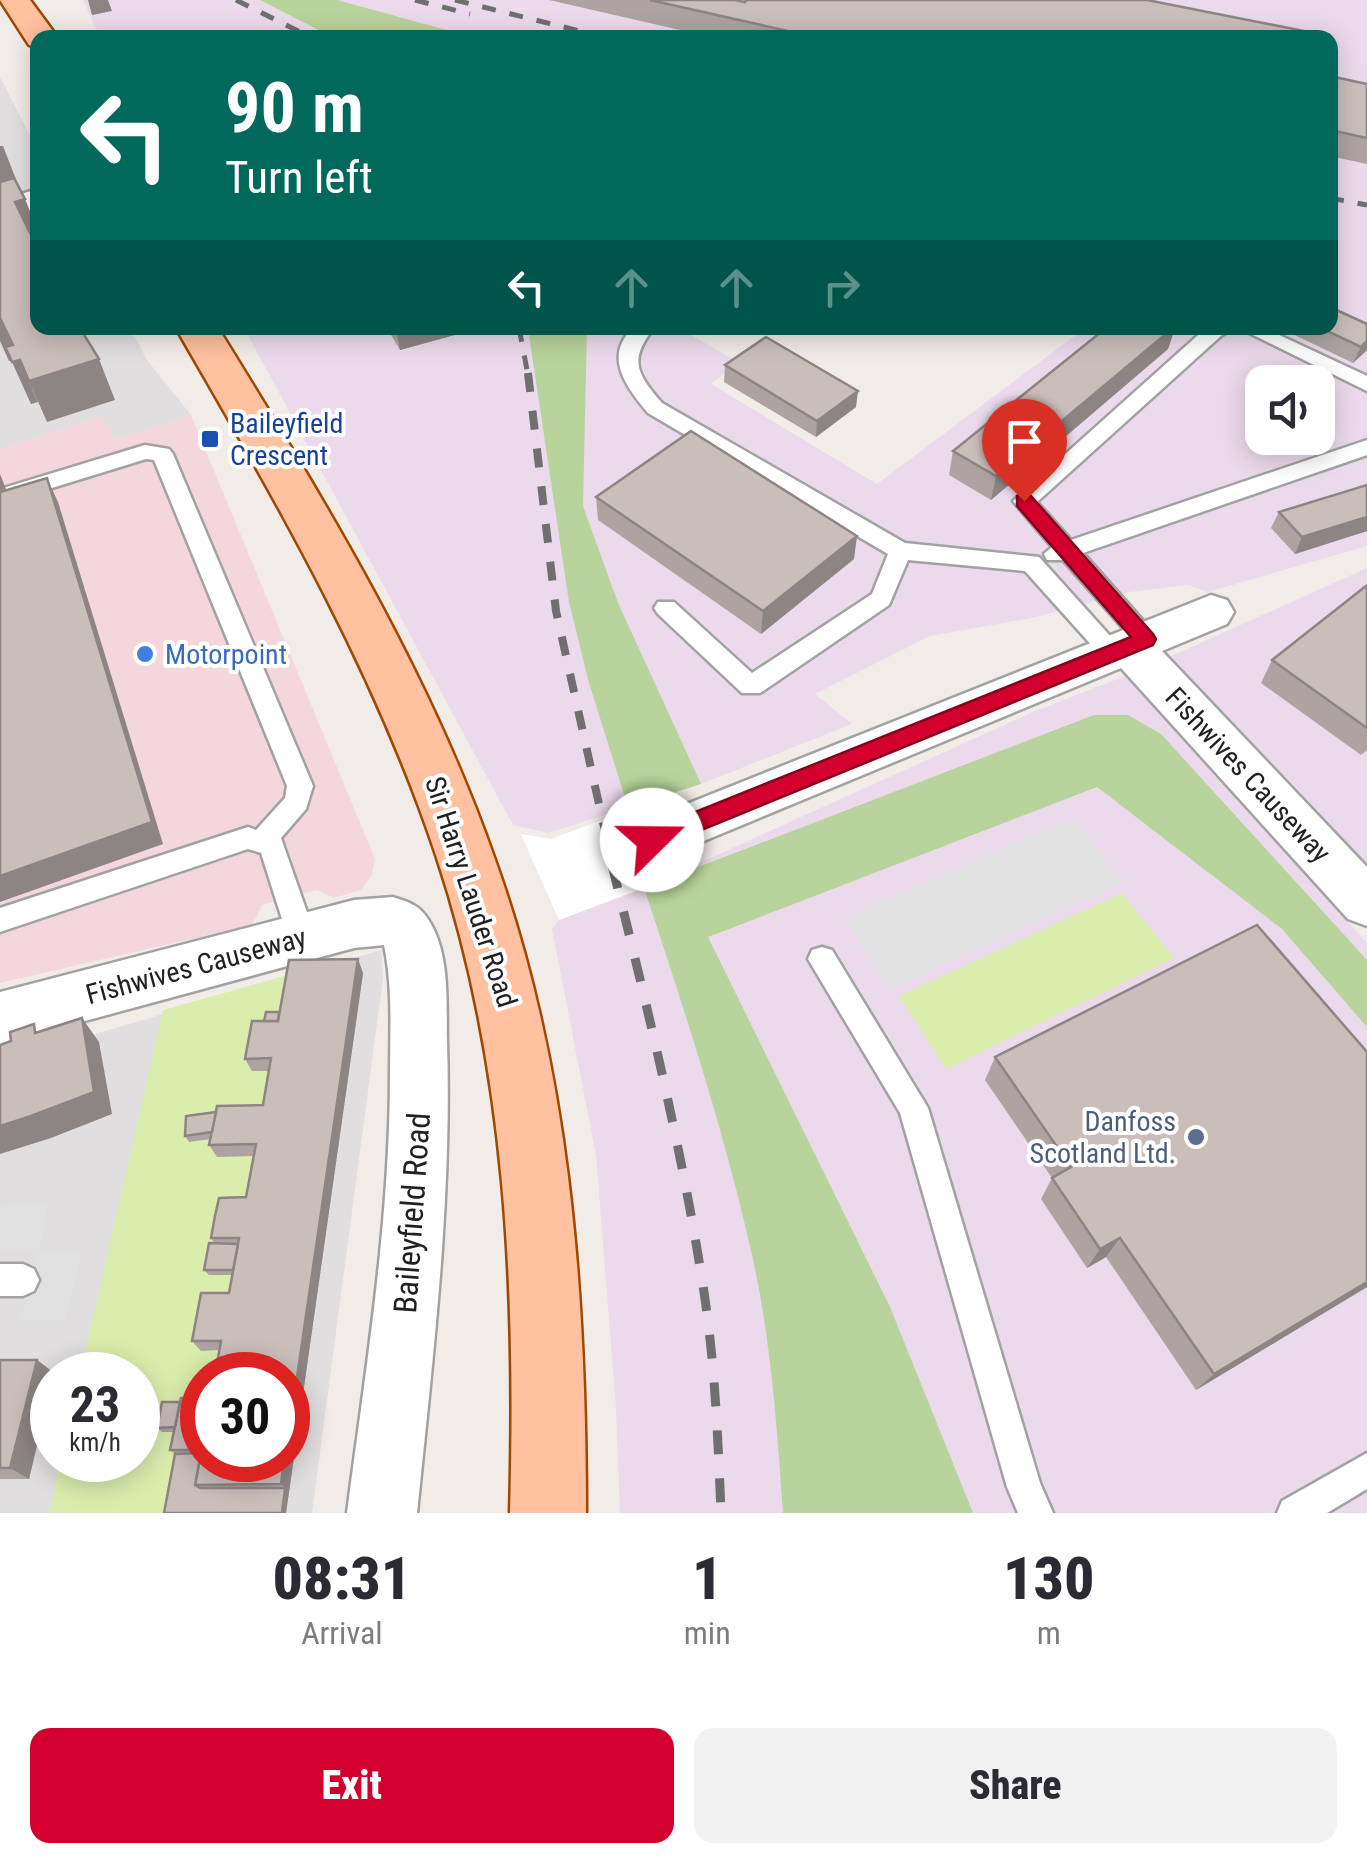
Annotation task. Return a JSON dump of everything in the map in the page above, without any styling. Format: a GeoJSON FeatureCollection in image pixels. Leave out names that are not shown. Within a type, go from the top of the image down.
{"type":"FeatureCollection","features":[{"type":"Feature","properties":{"kind":"main road"},"geometry":{"type":"LineString","coordinates":[[13,0],[35,30]]}},
{"type":"Feature","properties":{"kind":"main road","name":"Sir Harry Lauder Road"},"geometry":{"type":"LineString","coordinates":[[201,335],[315,524],[392,682],[434,773],[501,975],[526,1118],[542,1267],[548,1388],[548,1513]]}},
{"type":"Feature","properties":{"kind":"street"},"geometry":{"type":"LineString","coordinates":[[0,210],[30,202]]}},
{"type":"Feature","properties":{"kind":"street"},"geometry":{"type":"LineString","coordinates":[[652,840],[1212,612]]}},
{"type":"Feature","properties":{"kind":"street","name":"Fishwives Causeway"},"geometry":{"type":"LineString","coordinates":[[1129,646],[1367,903]]}},
{"type":"Feature","properties":{"kind":"street","name":"Fishwives Causeway"},"geometry":{"type":"LineString","coordinates":[[0,1018],[377,919],[393,920]]}},
{"type":"Feature","properties":{"kind":"street","name":"Baileyfield Road"},"geometry":{"type":"LineString","coordinates":[[382,1513],[420,1182],[422,1125],[411,942],[404,928],[393,920]]}},
{"type":"Feature","properties":{"kind":"lane"},"geometry":{"type":"LineString","coordinates":[[636,335],[628,357],[630,380],[655,408],[900,551],[1030,563],[1367,446]]}},
{"type":"Feature","properties":{"kind":"lane"},"geometry":{"type":"LineString","coordinates":[[1129,646],[1066,549],[1024,501],[1209,335]]}},
{"type":"Feature","properties":{"kind":"lane"},"geometry":{"type":"LineString","coordinates":[[1264,335],[1367,384]]}},
{"type":"Feature","properties":{"kind":"lane"},"geometry":{"type":"LineString","coordinates":[[0,497],[144,452],[162,454],[300,786],[296,802],[262,840]]}},
{"type":"Feature","properties":{"kind":"lane"},"geometry":{"type":"LineString","coordinates":[[666,608],[751,686],[881,599],[900,551]]}},
{"type":"Feature","properties":{"kind":"lane"},"geometry":{"type":"LineString","coordinates":[[1030,563],[1129,646]]}},
{"type":"Feature","properties":{"kind":"lane"},"geometry":{"type":"LineString","coordinates":[[0,920],[248,838],[272,846],[302,938]]}},
{"type":"Feature","properties":{"kind":"lane"},"geometry":{"type":"LineString","coordinates":[[822,959],[914,1108],[1024,1488],[1036,1513]]}},
{"type":"Feature","properties":{"kind":"lane"},"geometry":{"type":"LineString","coordinates":[[1294,1513],[1367,1470]]}},
{"type":"Feature","properties":{"kind":"shaded area"},"geometry":{"type":"Polygon","coordinates":[[[83,0],[260,0],[318,30],[97,30],[83,0]]]}},
{"type":"Feature","properties":{"kind":"shaded area"},"geometry":{"type":"Polygon","coordinates":[[[330,0],[1367,0],[1367,546],[1208,592],[1188,585],[1130,592],[1031,618],[930,636],[815,694],[852,724],[701,784],[548,833],[513,825],[248,335],[691,335],[738,362],[711,384],[877,484],[1076,335],[1338,335],[1338,30],[427,30],[330,0]]]}},
{"type":"Feature","properties":{"kind":"shaded area"},"geometry":{"type":"Polygon","coordinates":[[[0,77],[30,135],[30,335],[134,335],[147,360],[191,415],[116,439],[101,416],[0,449],[0,77]]]}},
{"type":"Feature","properties":{"kind":"shaded area","name":"Motorpoint"},"geometry":{"type":"Polygon","coordinates":[[[191,415],[375,859],[372,875],[361,890],[334,898],[317,890],[262,905],[252,925],[0,983],[0,449],[101,416],[116,439],[191,415]]]}},
{"type":"Feature","properties":{"kind":"shaded area"},"geometry":{"type":"Polygon","coordinates":[[[1367,568],[1367,879],[1163,660],[1367,568]]]}},
{"type":"Feature","properties":{"kind":"shaded area"},"geometry":{"type":"Polygon","coordinates":[[[1125,676],[1367,943],[1367,1513],[620,1513],[616,1408],[596,1155],[552,929],[559,920],[644,888],[1033,712],[1125,676]]]}},
{"type":"Feature","properties":{"kind":"shaded area"},"geometry":{"type":"Polygon","coordinates":[[[1073,818],[1123,882],[889,989],[844,918],[1073,818]]]}},
{"type":"Feature","properties":{"kind":"shaded area"},"geometry":{"type":"Polygon","coordinates":[[[381,950],[383,978],[312,1513],[0,1513],[0,1062],[381,950]]]}},
{"type":"Feature","properties":{"kind":"shaded area"},"geometry":{"type":"Polygon","coordinates":[[[48,1203],[40,1250],[83,1251],[65,1321],[19,1320],[39,1250],[0,1250],[0,1206],[48,1203]]]}},
{"type":"Feature","properties":{"kind":"green space"},"geometry":{"type":"Polygon","coordinates":[[[260,0],[337,0],[446,30],[318,30],[260,0]]]}},
{"type":"Feature","properties":{"kind":"green space"},"geometry":{"type":"Polygon","coordinates":[[[529,335],[587,335],[583,506],[618,603],[701,784],[628,807],[589,683],[569,602],[529,335]]]}},
{"type":"Feature","properties":{"kind":"green space"},"geometry":{"type":"Polygon","coordinates":[[[1094,715],[1128,715],[1161,734],[1367,960],[1367,1027],[1282,929],[1097,787],[708,937],[890,1307],[973,1513],[783,1513],[769,1351],[752,1255],[716,1116],[644,888],[1094,715]]]}},
{"type":"Feature","properties":{"kind":"green space"},"geometry":{"type":"Polygon","coordinates":[[[1122,893],[1174,958],[946,1069],[899,996],[1122,893]]]}},
{"type":"Feature","properties":{"kind":"green space"},"geometry":{"type":"Polygon","coordinates":[[[295,973],[287,1019],[252,1071],[278,1071],[270,1117],[221,1137],[263,1156],[242,1275],[201,1350],[229,1352],[180,1352],[180,1458],[170,1513],[49,1513],[56,1482],[160,1482],[160,1352],[85,1352],[163,1010],[295,973]]]}},
{"type":"Feature","properties":{"kind":"pier"},"geometry":{"type":"Polygon","coordinates":[[[640,809],[673,877],[559,920],[521,834],[551,839],[640,809]]]}},
{"type":"Feature","properties":{"kind":"building"},"geometry":{"type":"Polygon","coordinates":[[[650,0],[1147,0],[1299,30],[783,30],[650,0]]]}},
{"type":"Feature","properties":{"kind":"building"},"geometry":{"type":"Polygon","coordinates":[[[1338,78],[1367,84],[1367,138],[1338,132],[1338,78]]]}},
{"type":"Feature","properties":{"kind":"building"},"geometry":{"type":"Polygon","coordinates":[[[14,178],[25,199],[15,202],[30,233],[30,335],[84,335],[99,359],[29,381],[20,360],[12,362],[5,347],[13,345],[0,318],[0,182],[14,178]]]}},
{"type":"Feature","properties":{"kind":"building"},"geometry":{"type":"Polygon","coordinates":[[[1338,311],[1367,324],[1367,341],[1361,347],[1336,335],[1338,311]]]}},
{"type":"Feature","properties":{"kind":"building"},"geometry":{"type":"Polygon","coordinates":[[[1097,335],[1165,335],[996,476],[953,451],[1097,335]]]}},
{"type":"Feature","properties":{"kind":"building"},"geometry":{"type":"Polygon","coordinates":[[[766,337],[858,391],[817,421],[725,365],[766,337]]]}},
{"type":"Feature","properties":{"kind":"building"},"geometry":{"type":"Polygon","coordinates":[[[691,431],[857,536],[763,611],[596,497],[691,431]]]}},
{"type":"Feature","properties":{"kind":"building"},"geometry":{"type":"Polygon","coordinates":[[[47,478],[152,822],[0,876],[0,492],[47,478]]]}},
{"type":"Feature","properties":{"kind":"building"},"geometry":{"type":"Polygon","coordinates":[[[1367,485],[1367,517],[1302,537],[1279,512],[1367,485]]]}},
{"type":"Feature","properties":{"kind":"building"},"geometry":{"type":"Polygon","coordinates":[[[1367,587],[1367,728],[1272,660],[1367,587]]]}},
{"type":"Feature","properties":{"kind":"building","name":"Danfoss Scotland Ltd."},"geometry":{"type":"Polygon","coordinates":[[[1257,925],[1367,1052],[1367,1282],[1214,1374],[1120,1238],[1100,1249],[1052,1178],[1071,1167],[995,1057],[1257,925]]]}},
{"type":"Feature","properties":{"kind":"building"},"geometry":{"type":"Polygon","coordinates":[[[358,959],[301,1352],[219,1352],[221,1341],[192,1341],[201,1293],[229,1293],[239,1238],[211,1238],[219,1198],[246,1197],[256,1144],[209,1145],[217,1106],[263,1105],[271,1058],[245,1059],[252,1021],[278,1021],[289,960],[358,959]]]}},
{"type":"Feature","properties":{"kind":"building"},"geometry":{"type":"Polygon","coordinates":[[[266,1012],[279,1012],[278,1021],[264,1021],[266,1012]]]}},
{"type":"Feature","properties":{"kind":"building"},"geometry":{"type":"Polygon","coordinates":[[[82,1018],[94,1092],[0,1126],[0,1045],[11,1041],[10,1032],[34,1024],[35,1033],[82,1018]]]}},
{"type":"Feature","properties":{"kind":"building"},"geometry":{"type":"Polygon","coordinates":[[[216,1112],[212,1132],[185,1136],[186,1116],[216,1112]]]}},
{"type":"Feature","properties":{"kind":"building"},"geometry":{"type":"Polygon","coordinates":[[[209,1243],[238,1244],[233,1270],[204,1270],[209,1243]]]}},
{"type":"Feature","properties":{"kind":"building"},"geometry":{"type":"Polygon","coordinates":[[[0,1360],[30,1360],[30,1388],[10,1468],[0,1468],[0,1360]]]}},
{"type":"Feature","properties":{"kind":"building"},"geometry":{"type":"Polygon","coordinates":[[[162,1402],[180,1402],[175,1427],[160,1428],[162,1402]]]}},
{"type":"Feature","properties":{"kind":"building"},"geometry":{"type":"Polygon","coordinates":[[[180,1403],[180,1450],[170,1450],[180,1403]]]}},
{"type":"Feature","properties":{"kind":"building"},"geometry":{"type":"Polygon","coordinates":[[[175,1454],[180,1454],[180,1482],[196,1482],[200,1488],[285,1488],[282,1513],[164,1513],[175,1454]]]}},
{"type":"Feature","properties":{"kind":"building"},"geometry":{"type":"Polygon","coordinates":[[[196,1482],[281,1482],[281,1484],[195,1485],[196,1482]]]}},
{"type":"Feature","properties":{"kind":"railway"},"geometry":{"type":"LineString","coordinates":[[236,0],[296,30]]}},
{"type":"Feature","properties":{"kind":"railway"},"geometry":{"type":"LineString","coordinates":[[415,0],[470,14]]}},
{"type":"Feature","properties":{"kind":"railway"},"geometry":{"type":"LineString","coordinates":[[455,0],[576,30]]}},
{"type":"Feature","properties":{"kind":"railway"},"geometry":{"type":"LineString","coordinates":[[1338,200],[1367,205]]}},
{"type":"Feature","properties":{"kind":"railway"},"geometry":{"type":"LineString","coordinates":[[520,335],[528,375]]}},
{"type":"Feature","properties":{"kind":"railway"},"geometry":{"type":"LineString","coordinates":[[528,373],[556,611],[613,867]]}},
{"type":"Feature","properties":{"kind":"railway"},"geometry":{"type":"LineString","coordinates":[[612,865],[663,1077],[695,1238],[711,1347],[721,1513]]}},
{"type":"Feature","properties":{"kind":"place","name":"Baileyfield Crescent"},"geometry":{"type":"Point","coordinates":[210,439]}},
{"type":"Feature","properties":{"kind":"place","name":"Motorpoint"},"geometry":{"type":"Point","coordinates":[145,654]}},
{"type":"Feature","properties":{"kind":"place","name":"Danfoss Scotland Ltd."},"geometry":{"type":"Point","coordinates":[1196,1137]}},
{"type":"Feature","properties":{"kind":"route"},"geometry":{"type":"LineString","coordinates":[[652,840],[1146,639],[1024,501]]}}]}
